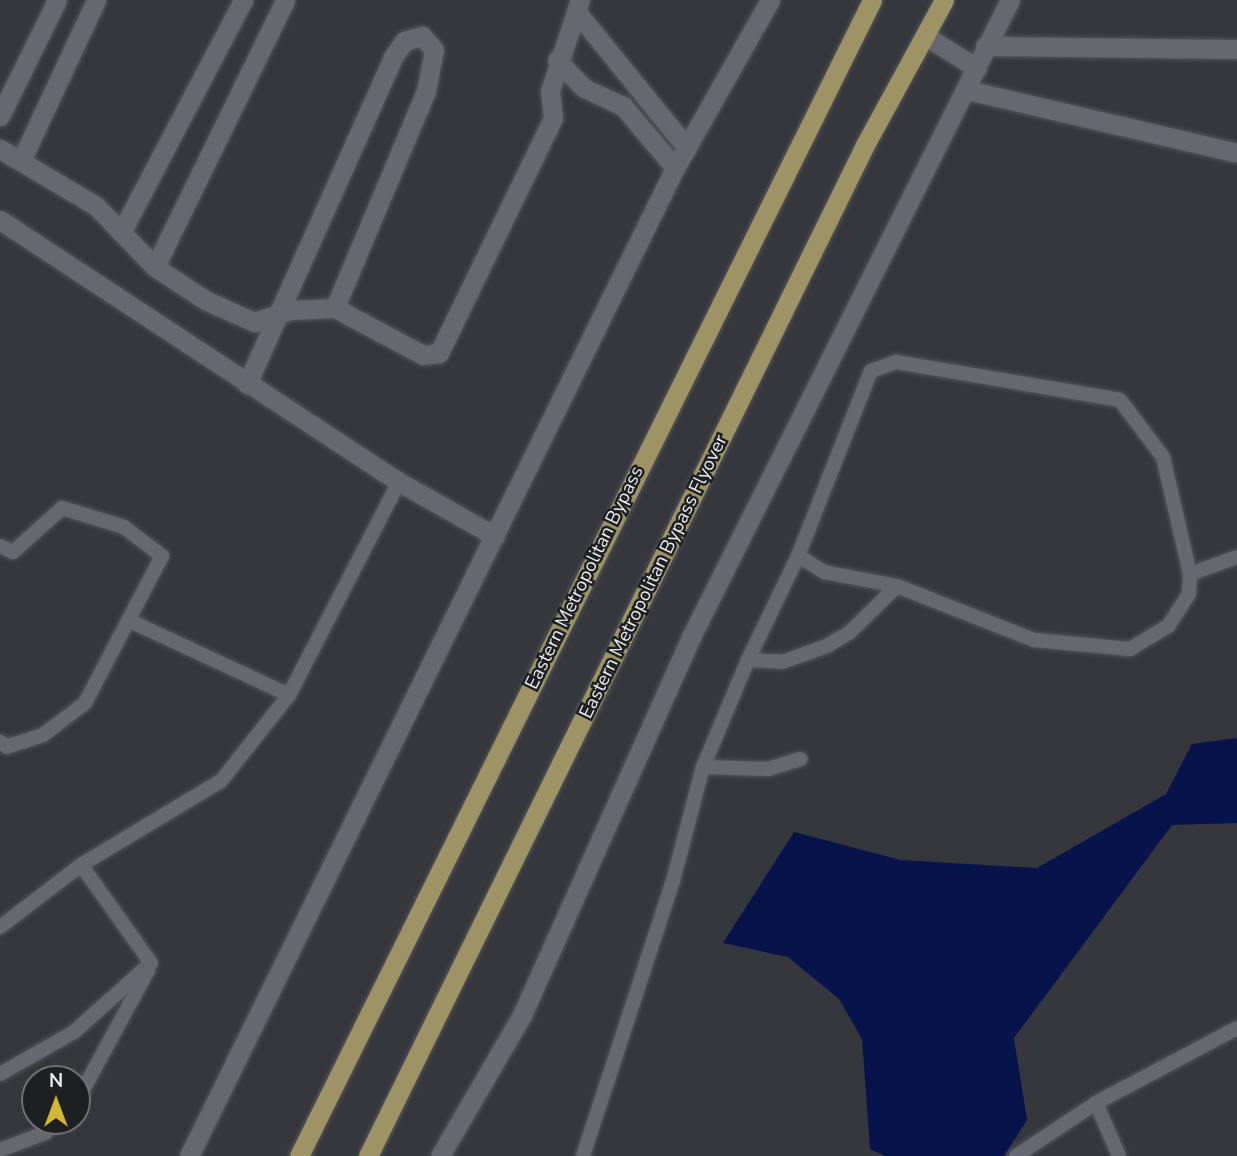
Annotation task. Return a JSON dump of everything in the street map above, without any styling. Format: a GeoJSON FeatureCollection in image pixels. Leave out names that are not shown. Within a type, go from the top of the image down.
{"type":"FeatureCollection","features":[{"type":"Feature","properties":{"kind":"main road","name":"Eastern Metropolitan Bypass"},"geometry":{"type":"LineString","coordinates":[[299,1156],[872,0]]}},
{"type":"Feature","properties":{"kind":"main road","name":"Eastern Metropolitan Bypass Flyover"},"geometry":{"type":"LineString","coordinates":[[368,1156],[865,145],[927,37],[944,0]]}},
{"type":"Feature","properties":{"kind":"street"},"geometry":{"type":"LineString","coordinates":[[0,116],[57,0]]}},
{"type":"Feature","properties":{"kind":"street"},"geometry":{"type":"LineString","coordinates":[[20,161],[96,0]]}},
{"type":"Feature","properties":{"kind":"street"},"geometry":{"type":"LineString","coordinates":[[123,229],[243,0]]}},
{"type":"Feature","properties":{"kind":"street"},"geometry":{"type":"LineString","coordinates":[[155,267],[285,0]]}},
{"type":"Feature","properties":{"kind":"street"},"geometry":{"type":"LineString","coordinates":[[189,1156],[675,168],[770,0]]}},
{"type":"Feature","properties":{"kind":"street"},"geometry":{"type":"LineString","coordinates":[[440,1156],[522,1014],[691,637],[1010,0]]}},
{"type":"Feature","properties":{"kind":"street"},"geometry":{"type":"LineString","coordinates":[[0,149],[123,229],[155,267],[254,322],[276,315],[335,308],[424,355],[439,353],[553,118],[550,92],[557,60],[578,5]]}},
{"type":"Feature","properties":{"kind":"street"},"geometry":{"type":"LineString","coordinates":[[578,5],[687,148]]}},
{"type":"Feature","properties":{"kind":"street"},"geometry":{"type":"LineString","coordinates":[[247,384],[393,57],[404,41],[422,36],[434,50],[426,91],[335,308]]}},
{"type":"Feature","properties":{"kind":"street"},"geometry":{"type":"LineString","coordinates":[[927,37],[977,68]]}},
{"type":"Feature","properties":{"kind":"street"},"geometry":{"type":"LineString","coordinates":[[985,46],[1237,49]]}},
{"type":"Feature","properties":{"kind":"street"},"geometry":{"type":"LineString","coordinates":[[557,60],[584,88],[623,106],[675,168]]}},
{"type":"Feature","properties":{"kind":"street"},"geometry":{"type":"LineString","coordinates":[[967,89],[1237,153]]}},
{"type":"Feature","properties":{"kind":"street"},"geometry":{"type":"LineString","coordinates":[[0,220],[399,482],[495,536]]}},
{"type":"Feature","properties":{"kind":"lane"},"geometry":{"type":"LineString","coordinates":[[583,1156],[673,881],[703,767],[748,660],[798,556],[871,370],[896,362],[1120,400],[1163,457],[1190,573],[1182,609],[1130,649],[1034,640],[897,586],[824,572],[798,556]]}},
{"type":"Feature","properties":{"kind":"lane"},"geometry":{"type":"LineString","coordinates":[[0,927],[81,865],[221,781],[289,695],[399,482]]}},
{"type":"Feature","properties":{"kind":"lane"},"geometry":{"type":"LineString","coordinates":[[0,546],[13,552],[62,508],[124,527],[162,556],[85,703],[43,735],[7,747],[0,742]]}},
{"type":"Feature","properties":{"kind":"lane"},"geometry":{"type":"LineString","coordinates":[[1190,573],[1237,557]]}},
{"type":"Feature","properties":{"kind":"lane"},"geometry":{"type":"LineString","coordinates":[[748,660],[782,662],[827,646],[849,633],[897,586]]}},
{"type":"Feature","properties":{"kind":"lane"},"geometry":{"type":"LineString","coordinates":[[130,621],[289,695]]}},
{"type":"Feature","properties":{"kind":"lane"},"geometry":{"type":"LineString","coordinates":[[703,767],[768,769],[800,759]]}},
{"type":"Feature","properties":{"kind":"lane"},"geometry":{"type":"LineString","coordinates":[[81,865],[152,963]]}},
{"type":"Feature","properties":{"kind":"lane"},"geometry":{"type":"LineString","coordinates":[[0,1074],[74,1032],[152,963]]}},
{"type":"Feature","properties":{"kind":"lane"},"geometry":{"type":"LineString","coordinates":[[91,1075],[152,963]]}},
{"type":"Feature","properties":{"kind":"lane"},"geometry":{"type":"LineString","coordinates":[[1016,1156],[1096,1103],[1236,1029]]}},
{"type":"Feature","properties":{"kind":"lane"},"geometry":{"type":"LineString","coordinates":[[1096,1103],[1119,1156]]}},
{"type":"Feature","properties":{"kind":"lane"},"geometry":{"type":"LineString","coordinates":[[0,1150],[41,1135]]}},
{"type":"Feature","properties":{"kind":"shaded area"},"geometry":{"type":"Polygon","coordinates":[[[1237,738],[1237,823],[1172,825],[1014,1038],[1027,1120],[1004,1156],[885,1156],[870,1149],[862,1039],[839,999],[788,957],[723,943],[794,832],[901,860],[1037,868],[1166,794],[1192,744],[1237,738]]]}}]}
